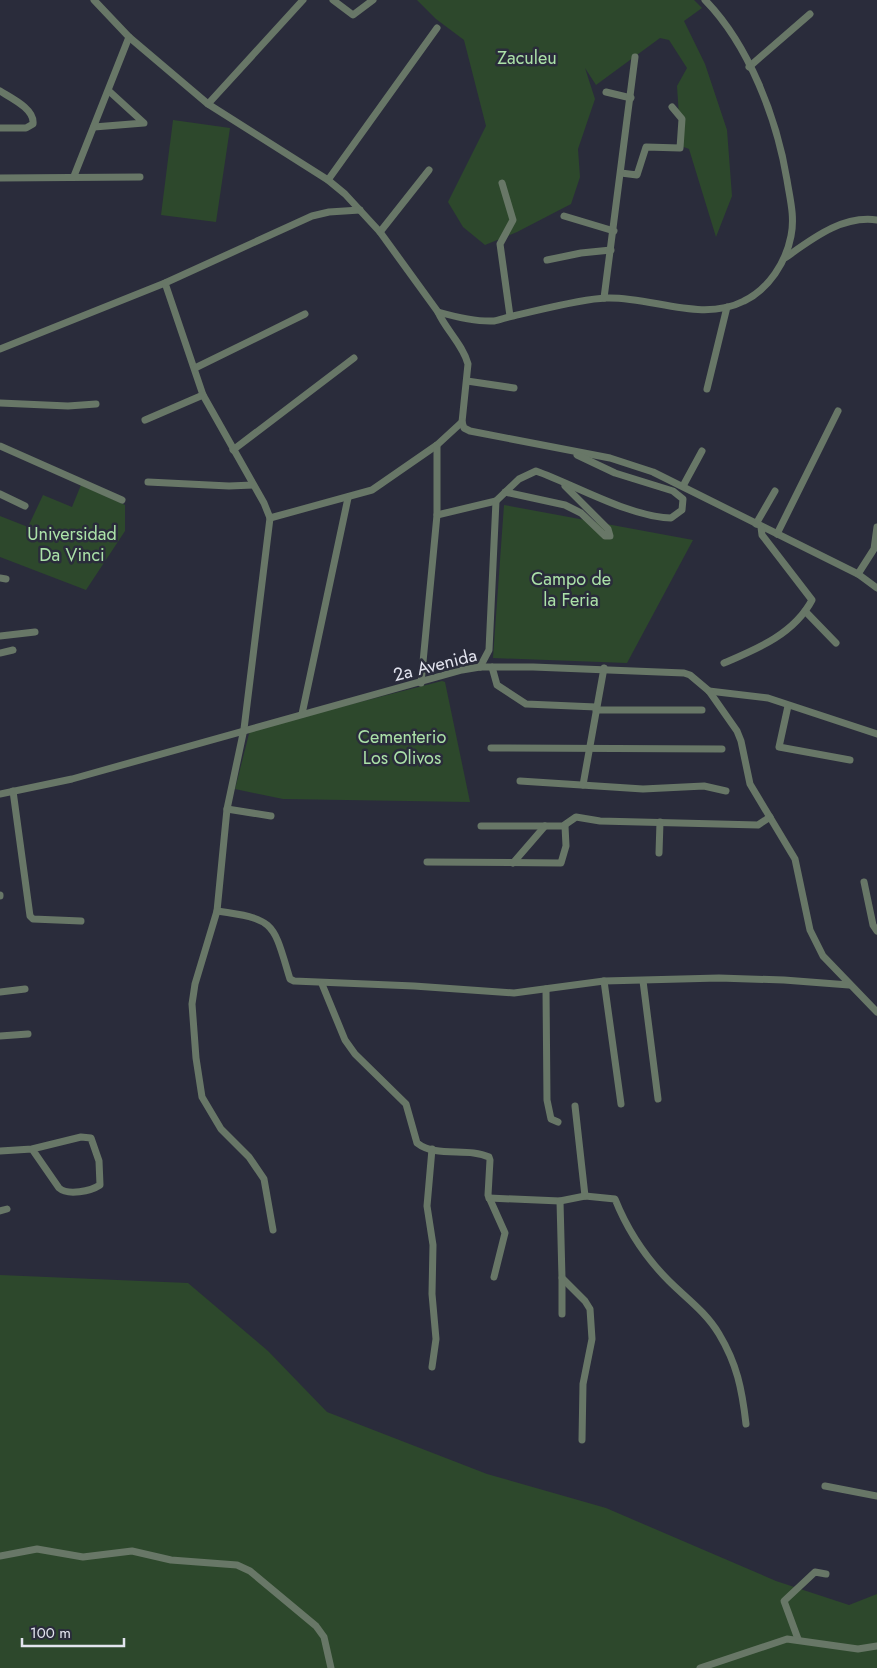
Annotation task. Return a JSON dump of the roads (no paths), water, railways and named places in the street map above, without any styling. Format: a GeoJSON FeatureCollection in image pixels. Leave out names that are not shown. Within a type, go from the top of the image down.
{"type":"FeatureCollection","features":[{"type":"Feature","properties":{"kind":"street"},"geometry":{"type":"LineString","coordinates":[[94,0],[129,36],[208,104],[328,180],[380,232],[438,312],[466,357],[468,364],[462,422],[464,428],[470,431],[610,458],[652,472],[858,574],[877,588]]}},
{"type":"Feature","properties":{"kind":"street"},"geometry":{"type":"LineString","coordinates":[[208,104],[303,0]]}},
{"type":"Feature","properties":{"kind":"street"},"geometry":{"type":"LineString","coordinates":[[334,0],[353,15],[373,0]]}},
{"type":"Feature","properties":{"kind":"street"},"geometry":{"type":"LineString","coordinates":[[438,312],[462,318],[495,321],[510,316],[604,298],[641,299],[688,309],[727,307],[745,301],[767,283],[785,258],[792,235],[793,211],[782,150],[769,109],[750,67],[720,16],[705,0]]}},
{"type":"Feature","properties":{"kind":"street"},"geometry":{"type":"LineString","coordinates":[[750,67],[810,14]]}},
{"type":"Feature","properties":{"kind":"street"},"geometry":{"type":"LineString","coordinates":[[328,180],[436,28]]}},
{"type":"Feature","properties":{"kind":"street"},"geometry":{"type":"LineString","coordinates":[[74,176],[129,36]]}},
{"type":"Feature","properties":{"kind":"street"},"geometry":{"type":"LineString","coordinates":[[604,298],[635,58]]}},
{"type":"Feature","properties":{"kind":"street"},"geometry":{"type":"LineString","coordinates":[[0,90],[31,112],[34,119],[33,124],[26,128],[0,128]]}},
{"type":"Feature","properties":{"kind":"street"},"geometry":{"type":"LineString","coordinates":[[94,127],[144,122],[109,90]]}},
{"type":"Feature","properties":{"kind":"street"},"geometry":{"type":"LineString","coordinates":[[606,92],[631,98]]}},
{"type":"Feature","properties":{"kind":"street"},"geometry":{"type":"LineString","coordinates":[[621,173],[637,175],[646,147],[680,148],[682,119],[672,107]]}},
{"type":"Feature","properties":{"kind":"street"},"geometry":{"type":"LineString","coordinates":[[380,232],[429,170]]}},
{"type":"Feature","properties":{"kind":"street"},"geometry":{"type":"LineString","coordinates":[[0,178],[140,177]]}},
{"type":"Feature","properties":{"kind":"street"},"geometry":{"type":"LineString","coordinates":[[502,183],[513,220],[500,244],[510,316]]}},
{"type":"Feature","properties":{"kind":"street"},"geometry":{"type":"LineString","coordinates":[[0,349],[165,283],[312,216],[329,212],[360,210]]}},
{"type":"Feature","properties":{"kind":"street"},"geometry":{"type":"LineString","coordinates":[[564,216],[614,231]]}},
{"type":"Feature","properties":{"kind":"street"},"geometry":{"type":"LineString","coordinates":[[785,258],[828,229],[866,218],[877,220]]}},
{"type":"Feature","properties":{"kind":"street"},"geometry":{"type":"LineString","coordinates":[[547,260],[581,253],[611,250]]}},
{"type":"Feature","properties":{"kind":"street"},"geometry":{"type":"LineString","coordinates":[[165,283],[195,368],[202,395],[253,484],[270,518],[244,729],[226,808],[217,911],[195,984],[192,1004],[196,1058],[202,1097],[221,1129],[250,1157],[264,1179],[273,1230]]}},
{"type":"Feature","properties":{"kind":"street"},"geometry":{"type":"LineString","coordinates":[[707,389],[727,307]]}},
{"type":"Feature","properties":{"kind":"street"},"geometry":{"type":"LineString","coordinates":[[195,368],[305,314]]}},
{"type":"Feature","properties":{"kind":"street"},"geometry":{"type":"LineString","coordinates":[[233,450],[354,358]]}},
{"type":"Feature","properties":{"kind":"street"},"geometry":{"type":"LineString","coordinates":[[467,381],[514,388]]}},
{"type":"Feature","properties":{"kind":"street"},"geometry":{"type":"LineString","coordinates":[[144,420],[202,395]]}},
{"type":"Feature","properties":{"kind":"street"},"geometry":{"type":"LineString","coordinates":[[0,403],[68,406],[96,404]]}},
{"type":"Feature","properties":{"kind":"street"},"geometry":{"type":"LineString","coordinates":[[777,534],[838,411]]}},
{"type":"Feature","properties":{"kind":"street"},"geometry":{"type":"LineString","coordinates":[[270,518],[372,490],[437,445],[462,422]]}},
{"type":"Feature","properties":{"kind":"street"},"geometry":{"type":"LineString","coordinates":[[422,683],[437,515],[437,445]]}},
{"type":"Feature","properties":{"kind":"street"},"geometry":{"type":"LineString","coordinates":[[0,446],[122,500]]}},
{"type":"Feature","properties":{"kind":"street"},"geometry":{"type":"LineString","coordinates":[[437,515],[496,501],[519,479],[536,471],[594,496],[662,518],[671,518],[678,515],[684,504],[680,495],[673,491],[615,473],[566,449]]}},
{"type":"Feature","properties":{"kind":"street"},"geometry":{"type":"LineString","coordinates":[[683,486],[702,451]]}},
{"type":"Feature","properties":{"kind":"street"},"geometry":{"type":"LineString","coordinates":[[148,482],[229,486],[253,484]]}},
{"type":"Feature","properties":{"kind":"street"},"geometry":{"type":"LineString","coordinates":[[506,492],[565,505],[581,513],[604,536],[610,536],[608,528],[561,482]]}},
{"type":"Feature","properties":{"kind":"street"},"geometry":{"type":"LineString","coordinates":[[724,663],[765,645],[805,612],[812,598],[762,535],[759,525],[774,491]]}},
{"type":"Feature","properties":{"kind":"street"},"geometry":{"type":"LineString","coordinates":[[0,494],[25,506]]}},
{"type":"Feature","properties":{"kind":"street"},"geometry":{"type":"LineString","coordinates":[[302,714],[348,498]]}},
{"type":"Feature","properties":{"kind":"street"},"geometry":{"type":"LineString","coordinates":[[480,667],[489,650],[496,501]]}},
{"type":"Feature","properties":{"kind":"street"},"geometry":{"type":"LineString","coordinates":[[858,574],[874,549],[877,528]]}},
{"type":"Feature","properties":{"kind":"street"},"geometry":{"type":"LineString","coordinates":[[805,612],[836,643]]}},
{"type":"Feature","properties":{"kind":"street"},"geometry":{"type":"LineString","coordinates":[[0,636],[35,632]]}},
{"type":"Feature","properties":{"kind":"street"},"geometry":{"type":"LineString","coordinates":[[0,653],[13,650]]}},
{"type":"Feature","properties":{"kind":"street","name":"2a Avenida"},"geometry":{"type":"LineString","coordinates":[[1,791],[72,779],[244,729],[422,683],[462,670],[480,667],[604,668],[684,673],[690,675],[708,691],[737,730],[750,784],[795,858],[810,930],[823,956],[877,1012]]}},
{"type":"Feature","properties":{"kind":"street"},"geometry":{"type":"LineString","coordinates":[[492,667],[497,685],[526,704],[596,708],[702,710]]}},
{"type":"Feature","properties":{"kind":"street"},"geometry":{"type":"LineString","coordinates":[[583,785],[588,748],[604,668]]}},
{"type":"Feature","properties":{"kind":"street"},"geometry":{"type":"LineString","coordinates":[[708,691],[768,698],[877,734]]}},
{"type":"Feature","properties":{"kind":"street"},"geometry":{"type":"LineString","coordinates":[[788,706],[779,747],[850,760]]}},
{"type":"Feature","properties":{"kind":"street"},"geometry":{"type":"LineString","coordinates":[[491,748],[722,749]]}},
{"type":"Feature","properties":{"kind":"street"},"geometry":{"type":"LineString","coordinates":[[520,781],[643,789],[704,786],[726,791]]}},
{"type":"Feature","properties":{"kind":"street"},"geometry":{"type":"LineString","coordinates":[[13,790],[30,916],[33,918],[80,921]]}},
{"type":"Feature","properties":{"kind":"street"},"geometry":{"type":"LineString","coordinates":[[226,808],[271,816]]}},
{"type":"Feature","properties":{"kind":"street"},"geometry":{"type":"LineString","coordinates":[[481,826],[565,826],[576,817],[600,821],[758,825],[770,817]]}},
{"type":"Feature","properties":{"kind":"street"},"geometry":{"type":"LineString","coordinates":[[659,853],[660,822]]}},
{"type":"Feature","properties":{"kind":"street"},"geometry":{"type":"LineString","coordinates":[[513,862],[545,826]]}},
{"type":"Feature","properties":{"kind":"street"},"geometry":{"type":"LineString","coordinates":[[427,862],[561,863],[566,846],[565,826]]}},
{"type":"Feature","properties":{"kind":"street"},"geometry":{"type":"LineString","coordinates":[[864,882],[873,925],[877,931]]}},
{"type":"Feature","properties":{"kind":"street"},"geometry":{"type":"LineString","coordinates":[[217,911],[254,916],[272,928],[278,940],[290,979],[294,981],[322,984],[414,986],[514,992],[604,982],[718,978],[849,985]]}},
{"type":"Feature","properties":{"kind":"street"},"geometry":{"type":"LineString","coordinates":[[643,980],[658,1099]]}},
{"type":"Feature","properties":{"kind":"street"},"geometry":{"type":"LineString","coordinates":[[604,982],[621,1104]]}},
{"type":"Feature","properties":{"kind":"street"},"geometry":{"type":"LineString","coordinates":[[322,984],[345,1040],[355,1054],[406,1104],[417,1143],[422,1147],[432,1149],[489,1157],[487,1192],[505,1233],[494,1277]]}},
{"type":"Feature","properties":{"kind":"street"},"geometry":{"type":"LineString","coordinates":[[0,992],[25,989]]}},
{"type":"Feature","properties":{"kind":"street"},"geometry":{"type":"LineString","coordinates":[[546,989],[547,1100],[549,1115],[551,1119],[558,1122]]}},
{"type":"Feature","properties":{"kind":"street"},"geometry":{"type":"LineString","coordinates":[[0,1036],[28,1034]]}},
{"type":"Feature","properties":{"kind":"street"},"geometry":{"type":"LineString","coordinates":[[575,1106],[585,1196]]}},
{"type":"Feature","properties":{"kind":"street"},"geometry":{"type":"LineString","coordinates":[[0,1151],[32,1149],[88,1136],[91,1138],[99,1161],[100,1185],[94,1189],[61,1191],[32,1149]]}},
{"type":"Feature","properties":{"kind":"street"},"geometry":{"type":"LineString","coordinates":[[432,1149],[427,1206],[433,1245],[432,1294],[436,1339],[432,1367]]}},
{"type":"Feature","properties":{"kind":"street"},"geometry":{"type":"LineString","coordinates":[[489,1198],[560,1201],[585,1196],[615,1199],[638,1244],[668,1280],[696,1304],[718,1332],[741,1383],[746,1424]]}},
{"type":"Feature","properties":{"kind":"street"},"geometry":{"type":"LineString","coordinates":[[560,1201],[562,1314]]}},
{"type":"Feature","properties":{"kind":"street"},"geometry":{"type":"LineString","coordinates":[[562,1278],[586,1300],[590,1309],[592,1339],[582,1384],[582,1440]]}},
{"type":"Feature","properties":{"kind":"street"},"geometry":{"type":"LineString","coordinates":[[825,1486],[877,1496]]}},
{"type":"Feature","properties":{"kind":"street"},"geometry":{"type":"LineString","coordinates":[[0,1556],[38,1549],[83,1558],[132,1550],[171,1560],[237,1565],[250,1571],[316,1626],[324,1637],[331,1668]]}},
{"type":"Feature","properties":{"kind":"street"},"geometry":{"type":"LineString","coordinates":[[798,1638],[784,1601],[801,1582],[815,1572],[826,1574]]}},
{"type":"Feature","properties":{"kind":"street"},"geometry":{"type":"LineString","coordinates":[[700,1668],[770,1643],[798,1638],[858,1649],[877,1646]]}},
{"type":"Feature","properties":{"kind":"park label","name":"Zaculeu"},"geometry":{"type":"Point","coordinates":[527,58]}},
{"type":"Feature","properties":{"kind":"park label","name":"Universidad Da Vinci"},"geometry":{"type":"Point","coordinates":[72,544]}},
{"type":"Feature","properties":{"kind":"park label","name":"Campo de la Feria"},"geometry":{"type":"Point","coordinates":[571,589]}},
{"type":"Feature","properties":{"kind":"park label","name":"Cementerio Los Olivos"},"geometry":{"type":"Point","coordinates":[402,748]}}]}
